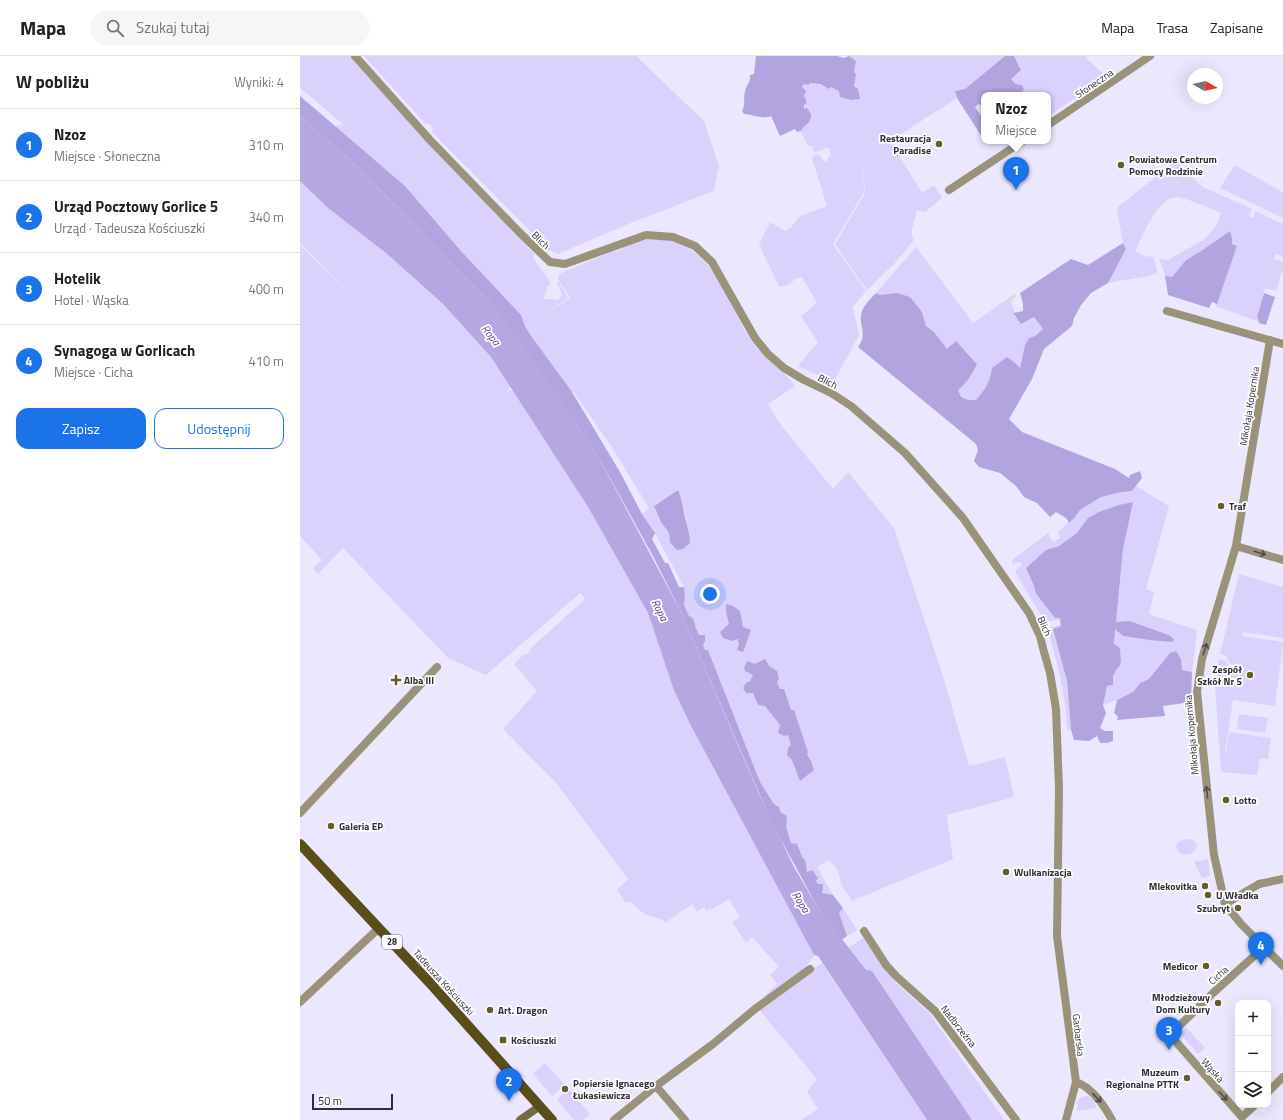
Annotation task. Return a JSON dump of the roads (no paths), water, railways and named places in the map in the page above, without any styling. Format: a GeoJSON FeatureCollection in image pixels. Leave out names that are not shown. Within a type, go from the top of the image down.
{"type":"FeatureCollection","features":[{"type":"Feature","properties":{"kind":"main road","name":"Tadeusza Kościuszki"},"geometry":{"type":"LineString","coordinates":[[300,844],[379,928],[552,1120]]}},
{"type":"Feature","properties":{"kind":"main road"},"geometry":{"type":"LineString","coordinates":[[520,1120],[540,1106]]}},
{"type":"Feature","properties":{"kind":"street","name":"Blich"},"geometry":{"type":"LineString","coordinates":[[355,56],[430,140],[550,262],[565,264],[646,235],[673,237],[695,246],[712,262],[755,338],[768,354],[784,368],[804,380],[831,393],[851,406],[874,425],[905,453],[963,518],[1029,613],[1040,636],[1050,673],[1056,708],[1059,779],[1057,936]]}},
{"type":"Feature","properties":{"kind":"street","name":"Słoneczna"},"geometry":{"type":"LineString","coordinates":[[1051,123],[1150,56]]}},
{"type":"Feature","properties":{"kind":"street"},"geometry":{"type":"LineString","coordinates":[[949,190],[1019,144]]}},
{"type":"Feature","properties":{"kind":"street"},"geometry":{"type":"LineString","coordinates":[[1167,311],[1283,344]]}},
{"type":"Feature","properties":{"kind":"street","name":"Mikołaja Kopernika"},"geometry":{"type":"LineString","coordinates":[[1224,904],[1216,869],[1211,831],[1197,692],[1202,659],[1236,546],[1270,340]]}},
{"type":"Feature","properties":{"kind":"street"},"geometry":{"type":"LineString","coordinates":[[1236,546],[1283,560]]}},
{"type":"Feature","properties":{"kind":"street"},"geometry":{"type":"LineString","coordinates":[[300,813],[438,667]]}},
{"type":"Feature","properties":{"kind":"street"},"geometry":{"type":"LineString","coordinates":[[1283,878],[1258,884],[1224,904],[1263,948],[1283,966]]}},
{"type":"Feature","properties":{"kind":"street"},"geometry":{"type":"LineString","coordinates":[[300,1002],[379,928]]}},
{"type":"Feature","properties":{"kind":"street","name":"Nadbrzeżna"},"geometry":{"type":"LineString","coordinates":[[864,931],[896,976],[935,1011],[1016,1120]]}},
{"type":"Feature","properties":{"kind":"street","name":"Garbarska"},"geometry":{"type":"LineString","coordinates":[[1057,936],[1076,1082]]}},
{"type":"Feature","properties":{"kind":"street","name":"Cicha"},"geometry":{"type":"LineString","coordinates":[[1170,1035],[1213,993],[1263,948]]}},
{"type":"Feature","properties":{"kind":"street"},"geometry":{"type":"LineString","coordinates":[[614,1120],[656,1086],[713,1044],[755,1009],[810,969]]}},
{"type":"Feature","properties":{"kind":"street","name":"Wąska"},"geometry":{"type":"LineString","coordinates":[[1170,1035],[1242,1117],[1252,1108]]}},
{"type":"Feature","properties":{"kind":"street"},"geometry":{"type":"LineString","coordinates":[[1271,1089],[1283,1077]]}},
{"type":"Feature","properties":{"kind":"street"},"geometry":{"type":"LineString","coordinates":[[1066,1120],[1076,1082],[1098,1097],[1112,1120]]}},
{"type":"Feature","properties":{"kind":"street"},"geometry":{"type":"LineString","coordinates":[[656,1086],[685,1120]]}},
{"type":"Feature","properties":{"kind":"water","name":"Ropa"},"geometry":{"type":"Polygon","coordinates":[[[300,115],[317,132],[354,163],[490,303],[524,347],[598,456],[681,612],[759,794],[794,867],[818,908],[866,970],[872,971],[972,1120],[927,1120],[818,956],[814,955],[690,724],[673,688],[648,613],[588,507],[491,357],[443,304],[386,253],[328,208],[300,181],[300,115]]]}},
{"type":"Feature","properties":{"kind":"place","name":"Restauracja Paradise"},"geometry":{"type":"Point","coordinates":[939,144]}},
{"type":"Feature","properties":{"kind":"place","name":"Powiatowe Centrum Pomocy Rodzinie"},"geometry":{"type":"Point","coordinates":[1121,165]}},
{"type":"Feature","properties":{"kind":"place","name":"Nzoz"},"geometry":{"type":"Point","coordinates":[1016,190]}},
{"type":"Feature","properties":{"kind":"place","name":"Traf"},"geometry":{"type":"Point","coordinates":[1221,506]}},
{"type":"Feature","properties":{"kind":"place","name":"Zespół Szkół Nr 5"},"geometry":{"type":"Point","coordinates":[1250,675]}},
{"type":"Feature","properties":{"kind":"place","name":"Alba III"},"geometry":{"type":"Point","coordinates":[396,680]}},
{"type":"Feature","properties":{"kind":"place","name":"Lotto"},"geometry":{"type":"Point","coordinates":[1226,800]}},
{"type":"Feature","properties":{"kind":"place","name":"Galeria EP"},"geometry":{"type":"Point","coordinates":[331,826]}},
{"type":"Feature","properties":{"kind":"place","name":"Wulkanizacja"},"geometry":{"type":"Point","coordinates":[1006,872]}},
{"type":"Feature","properties":{"kind":"place","name":"Mlekovitka"},"geometry":{"type":"Point","coordinates":[1205,886]}},
{"type":"Feature","properties":{"kind":"place","name":"U Władka"},"geometry":{"type":"Point","coordinates":[1208,895]}},
{"type":"Feature","properties":{"kind":"place","name":"Szubryt"},"geometry":{"type":"Point","coordinates":[1238,908]}},
{"type":"Feature","properties":{"kind":"place","name":"Synagoga w Gorlicach"},"geometry":{"type":"Point","coordinates":[1261,965]}},
{"type":"Feature","properties":{"kind":"place","name":"Medicor"},"geometry":{"type":"Point","coordinates":[1206,966]}},
{"type":"Feature","properties":{"kind":"place","name":"Młodzieżowy Dom Kultury"},"geometry":{"type":"Point","coordinates":[1218,1003]}},
{"type":"Feature","properties":{"kind":"place","name":"Art. Dragon"},"geometry":{"type":"Point","coordinates":[490,1010]}},
{"type":"Feature","properties":{"kind":"place","name":"Kościuszki"},"geometry":{"type":"Point","coordinates":[503,1040]}},
{"type":"Feature","properties":{"kind":"place","name":"Hotelik"},"geometry":{"type":"Point","coordinates":[1169,1050]}},
{"type":"Feature","properties":{"kind":"place","name":"Muzeum Regionalne PTTK"},"geometry":{"type":"Point","coordinates":[1187,1078]}},
{"type":"Feature","properties":{"kind":"place","name":"Popiersie Ignacego Łukasiewicza"},"geometry":{"type":"Point","coordinates":[565,1089]}},
{"type":"Feature","properties":{"kind":"place","name":"Urząd Pocztowy Gorlice 5"},"geometry":{"type":"Point","coordinates":[509,1101]}}]}
